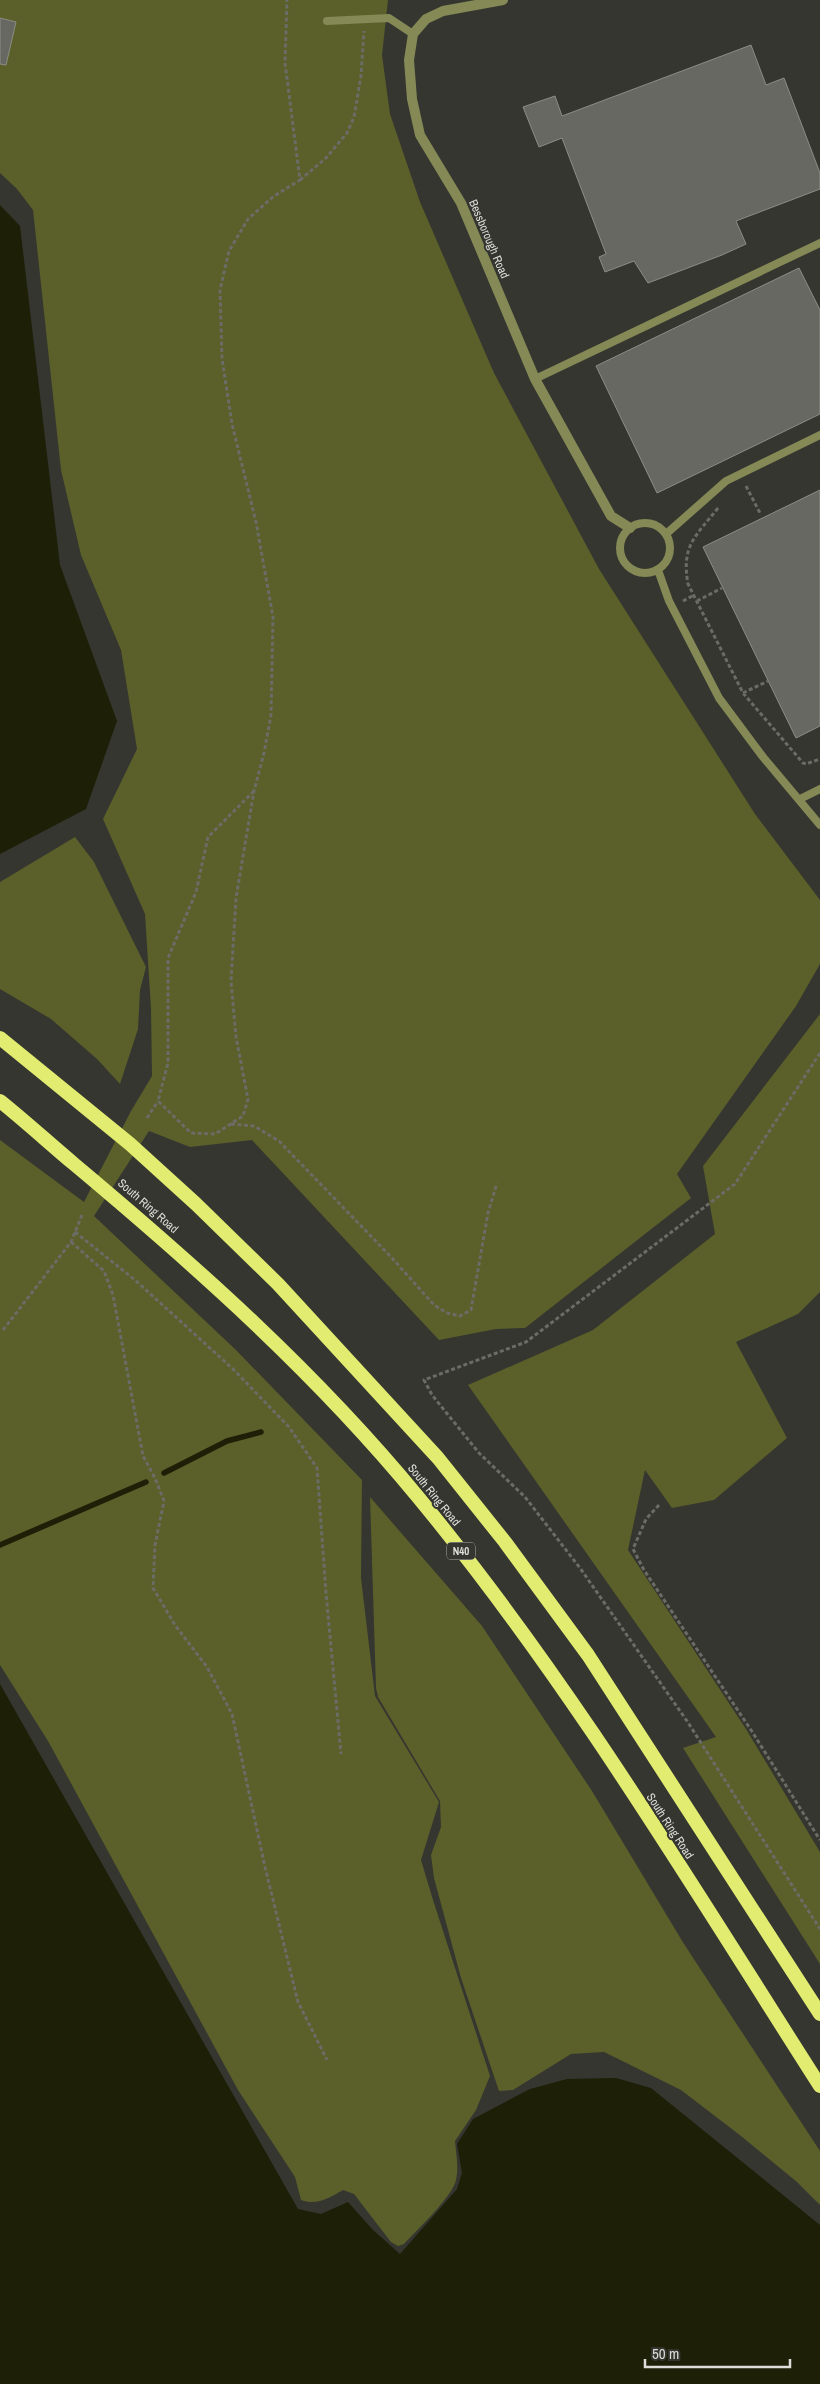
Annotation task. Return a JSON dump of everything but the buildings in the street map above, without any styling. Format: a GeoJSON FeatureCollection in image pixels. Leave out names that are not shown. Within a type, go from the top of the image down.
{"type":"FeatureCollection","features":[{"type":"Feature","properties":{"kind":"highway","name":"South Ring Road"},"geometry":{"type":"LineString","coordinates":[[0,1038],[130,1144],[196,1204],[278,1284],[438,1458],[505,1542],[588,1655],[820,2014]]}},
{"type":"Feature","properties":{"kind":"highway","name":"South Ring Road"},"geometry":{"type":"LineString","coordinates":[[0,1101],[161,1237],[252,1318],[335,1401],[418,1496],[494,1592],[552,1671],[820,2086]]}},
{"type":"Feature","properties":{"kind":"street"},"geometry":{"type":"LineString","coordinates":[[413,34],[426,19],[443,11],[503,0]]}},
{"type":"Feature","properties":{"kind":"street","name":"Bessborough Road"},"geometry":{"type":"LineString","coordinates":[[413,34],[409,60],[412,99],[420,135],[461,203],[535,378],[611,516],[630,528]]}},
{"type":"Feature","properties":{"kind":"lane"},"geometry":{"type":"LineString","coordinates":[[327,21],[389,18],[413,34]]}},
{"type":"Feature","properties":{"kind":"lane"},"geometry":{"type":"LineString","coordinates":[[535,378],[820,242]]}},
{"type":"Feature","properties":{"kind":"lane"},"geometry":{"type":"LineString","coordinates":[[666,534],[726,481],[820,435]]}},
{"type":"Feature","properties":{"kind":"lane"},"geometry":{"type":"LineString","coordinates":[[637,524],[653,524],[666,534],[670,550],[668,558],[658,570],[642,573],[634,571],[622,559],[620,542],[630,528],[637,524]]}},
{"type":"Feature","properties":{"kind":"lane"},"geometry":{"type":"LineString","coordinates":[[658,570],[669,601],[719,698],[763,757],[820,825]]}},
{"type":"Feature","properties":{"kind":"lane"},"geometry":{"type":"LineString","coordinates":[[800,799],[820,789]]}},
{"type":"Feature","properties":{"kind":"path"},"geometry":{"type":"LineString","coordinates":[[287,0],[285,63],[300,180]]}},
{"type":"Feature","properties":{"kind":"path"},"geometry":{"type":"LineString","coordinates":[[158,1101],[191,1133],[215,1134],[243,1116],[248,1099],[236,1038],[232,981],[236,898],[254,791],[271,715],[273,617],[256,522],[232,424],[222,359],[220,290],[229,251],[248,219],[274,196],[300,180],[326,158],[347,134],[354,117],[361,76],[363,34],[370,18]]}},
{"type":"Feature","properties":{"kind":"path"},"geometry":{"type":"LineString","coordinates":[[738,490],[746,486],[761,515]]}},
{"type":"Feature","properties":{"kind":"path"},"geometry":{"type":"LineString","coordinates":[[719,507],[690,545],[687,552],[685,568],[688,584],[743,693],[802,763],[806,764],[820,759]]}},
{"type":"Feature","properties":{"kind":"path"},"geometry":{"type":"LineString","coordinates":[[697,601],[722,588]]}},
{"type":"Feature","properties":{"kind":"path"},"geometry":{"type":"LineString","coordinates":[[743,693],[768,681]]}},
{"type":"Feature","properties":{"kind":"path"},"geometry":{"type":"LineString","coordinates":[[146,1118],[158,1101],[168,1063],[168,958],[196,892],[208,837],[254,791]]}},
{"type":"Feature","properties":{"kind":"path"},"geometry":{"type":"LineString","coordinates":[[820,1053],[735,1184],[526,1342],[424,1380],[432,1395],[479,1453],[525,1497],[580,1568],[687,1721],[820,1929]]}},
{"type":"Feature","properties":{"kind":"path"},"geometry":{"type":"LineString","coordinates":[[231,1124],[254,1126],[279,1141],[392,1258],[434,1305],[447,1314],[460,1316],[471,1310],[488,1213],[497,1183]]}},
{"type":"Feature","properties":{"kind":"path"},"geometry":{"type":"LineString","coordinates":[[3,1330],[71,1242],[82,1215]]}},
{"type":"Feature","properties":{"kind":"path"},"geometry":{"type":"LineString","coordinates":[[75,1232],[135,1280],[232,1369],[289,1427],[317,1468],[341,1754]]}},
{"type":"Feature","properties":{"kind":"path"},"geometry":{"type":"LineString","coordinates":[[71,1242],[104,1271],[113,1295],[143,1456],[155,1478],[164,1501],[155,1545],[153,1588],[175,1625],[207,1667],[232,1714],[265,1867],[298,2002],[327,2060]]}},
{"type":"Feature","properties":{"kind":"path"},"geometry":{"type":"LineString","coordinates":[[659,1505],[646,1519],[633,1549],[644,1570],[753,1733],[820,1840]]}},
{"type":"Feature","properties":{"kind":"green space"},"geometry":{"type":"Polygon","coordinates":[[[0,0],[388,0],[382,55],[390,114],[420,202],[494,373],[599,569],[755,814],[820,900],[820,964],[796,1006],[677,1174],[691,1198],[525,1328],[496,1329],[439,1340],[252,1140],[190,1147],[149,1131],[94,1216],[236,1350],[362,1480],[361,1578],[375,1696],[439,1802],[421,1860],[490,2076],[476,2110],[455,2141],[457,2171],[453,2187],[425,2222],[404,2244],[398,2246],[391,2242],[354,2194],[343,2190],[318,2202],[301,2200],[295,2177],[238,2090],[48,1741],[0,1665],[0,1140],[84,1202],[131,1111],[152,1076],[151,1009],[145,914],[103,819],[137,749],[121,650],[81,555],[61,470],[33,210],[17,189],[0,173],[0,0]]]}},
{"type":"Feature","properties":{"kind":"green space"},"geometry":{"type":"Polygon","coordinates":[[[75,837],[94,862],[146,967],[140,990],[138,1029],[120,1084],[97,1059],[51,1019],[0,989],[0,882],[75,837]]]}},
{"type":"Feature","properties":{"kind":"green space"},"geometry":{"type":"Polygon","coordinates":[[[820,1014],[820,1292],[798,1314],[736,1342],[787,1438],[714,1500],[672,1508],[645,1470],[628,1550],[746,1729],[820,1852],[820,1964],[683,1748],[716,1737],[468,1385],[593,1330],[715,1234],[703,1166],[820,1014]]]}},
{"type":"Feature","properties":{"kind":"green space"},"geometry":{"type":"Polygon","coordinates":[[[370,1497],[482,1626],[592,1791],[684,1944],[820,2151],[820,2205],[797,2182],[681,2090],[604,2052],[571,2054],[513,2090],[499,2091],[461,1978],[434,1878],[431,1855],[441,1827],[440,1801],[378,1697],[376,1688],[370,1497]]]}},
{"type":"Feature","properties":{"kind":"shaded area"},"geometry":{"type":"Polygon","coordinates":[[[0,205],[20,226],[60,565],[117,721],[86,809],[0,854],[0,205]]]}},
{"type":"Feature","properties":{"kind":"shaded area"},"geometry":{"type":"Polygon","coordinates":[[[0,1684],[298,2209],[321,2214],[348,2202],[373,2230],[400,2254],[457,2189],[462,2173],[457,2144],[473,2119],[530,2089],[567,2079],[616,2078],[651,2088],[820,2225],[820,2384],[0,2384],[0,1684]]]}},
{"type":"Feature","properties":{"kind":"waterway"},"geometry":{"type":"LineString","coordinates":[[164,1473],[227,1441],[261,1432]]}},
{"type":"Feature","properties":{"kind":"waterway"},"geometry":{"type":"LineString","coordinates":[[0,1545],[146,1482]]}}]}
